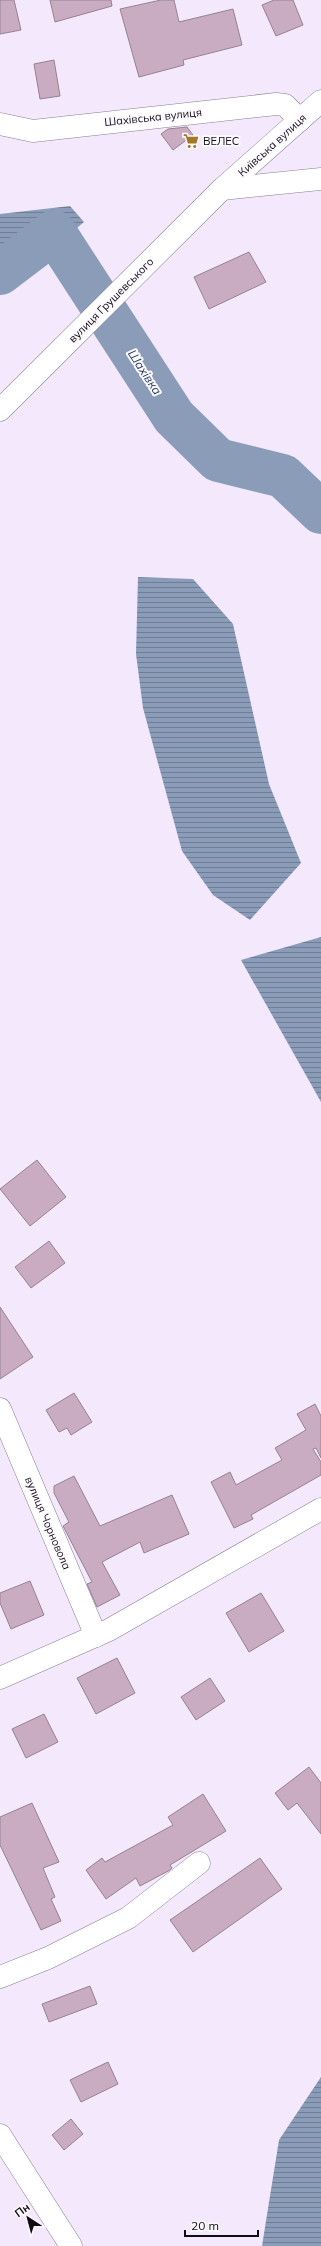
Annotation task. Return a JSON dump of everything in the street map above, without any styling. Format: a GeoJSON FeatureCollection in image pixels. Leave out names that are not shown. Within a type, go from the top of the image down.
{"type":"FeatureCollection","features":[{"type":"Feature","properties":{"kind":"street","name":"Київська вулиця"},"geometry":{"type":"LineString","coordinates":[[222,189],[321,101]]}},
{"type":"Feature","properties":{"kind":"street","name":"Шахівська вулиця"},"geometry":{"type":"LineString","coordinates":[[0,124],[33,131],[276,104],[284,105],[300,120]]}},
{"type":"Feature","properties":{"kind":"street"},"geometry":{"type":"LineString","coordinates":[[222,189],[321,179]]}},
{"type":"Feature","properties":{"kind":"street","name":"вулиця Грушевського"},"geometry":{"type":"LineString","coordinates":[[0,410],[222,189]]}},
{"type":"Feature","properties":{"kind":"street","name":"вулиця Чорновола"},"geometry":{"type":"LineString","coordinates":[[0,1409],[96,1636]]}},
{"type":"Feature","properties":{"kind":"street"},"geometry":{"type":"LineString","coordinates":[[0,1678],[96,1636],[321,1509]]}},
{"type":"Feature","properties":{"kind":"street"},"geometry":{"type":"LineString","coordinates":[[0,1977],[48,1958],[128,1918],[199,1863]]}},
{"type":"Feature","properties":{"kind":"street"},"geometry":{"type":"LineString","coordinates":[[0,2135],[35,2187],[71,2246]]}},
{"type":"Feature","properties":{"kind":"street"},"geometry":{"type":"LineString","coordinates":[[0,2161],[35,2187]]}},
{"type":"Feature","properties":{"kind":"water"},"geometry":{"type":"Polygon","coordinates":[[[70,206],[84,222],[0,293],[0,214],[70,206]]]}},
{"type":"Feature","properties":{"kind":"water"},"geometry":{"type":"Polygon","coordinates":[[[138,577],[193,579],[233,624],[269,784],[301,863],[250,920],[213,895],[182,851],[143,708],[136,654],[138,577]]]}},
{"type":"Feature","properties":{"kind":"water"},"geometry":{"type":"Polygon","coordinates":[[[321,937],[321,1102],[241,960],[321,937]]]}},
{"type":"Feature","properties":{"kind":"water"},"geometry":{"type":"Polygon","coordinates":[[[321,2077],[321,2246],[262,2246],[279,2140],[321,2077]]]}},
{"type":"Feature","properties":{"kind":"building"},"geometry":{"type":"Polygon","coordinates":[[[0,0],[14,0],[21,30],[0,34],[0,0]]]}},
{"type":"Feature","properties":{"kind":"building"},"geometry":{"type":"Polygon","coordinates":[[[50,0],[111,0],[112,6],[55,22],[50,0]]]}},
{"type":"Feature","properties":{"kind":"building"},"geometry":{"type":"Polygon","coordinates":[[[161,0],[174,0],[179,22],[233,9],[242,45],[183,60],[184,65],[139,77],[120,9],[161,0]]]}},
{"type":"Feature","properties":{"kind":"building"},"geometry":{"type":"Polygon","coordinates":[[[274,0],[293,0],[303,25],[276,36],[262,5],[274,0]]]}},
{"type":"Feature","properties":{"kind":"building"},"geometry":{"type":"Polygon","coordinates":[[[54,60],[60,96],[40,99],[34,64],[54,60]]]}},
{"type":"Feature","properties":{"kind":"building"},"geometry":{"type":"Polygon","coordinates":[[[187,127],[193,135],[173,150],[161,134],[168,129],[187,127]]]}},
{"type":"Feature","properties":{"kind":"building"},"geometry":{"type":"Polygon","coordinates":[[[249,252],[266,282],[209,309],[194,277],[249,252]]]}},
{"type":"Feature","properties":{"kind":"building"},"geometry":{"type":"Polygon","coordinates":[[[37,1160],[66,1197],[30,1226],[0,1189],[37,1160]]]}},
{"type":"Feature","properties":{"kind":"building"},"geometry":{"type":"Polygon","coordinates":[[[49,1241],[65,1263],[31,1288],[15,1267],[49,1241]]]}},
{"type":"Feature","properties":{"kind":"building"},"geometry":{"type":"Polygon","coordinates":[[[0,1307],[33,1357],[0,1379],[0,1307]]]}},
{"type":"Feature","properties":{"kind":"building"},"geometry":{"type":"Polygon","coordinates":[[[74,1393],[92,1422],[71,1435],[67,1428],[59,1432],[46,1410],[74,1393]]]}},
{"type":"Feature","properties":{"kind":"building"},"geometry":{"type":"Polygon","coordinates":[[[315,1404],[321,1416],[321,1458],[316,1448],[313,1449],[321,1462],[321,1475],[251,1515],[253,1519],[234,1528],[211,1482],[230,1472],[236,1485],[282,1460],[275,1448],[306,1430],[297,1414],[315,1404]]]}},
{"type":"Feature","properties":{"kind":"building"},"geometry":{"type":"Polygon","coordinates":[[[74,1476],[100,1526],[172,1495],[189,1534],[144,1553],[140,1542],[102,1562],[120,1595],[97,1607],[87,1584],[92,1582],[63,1526],[69,1522],[54,1493],[54,1486],[74,1476]]]}},
{"type":"Feature","properties":{"kind":"building"},"geometry":{"type":"Polygon","coordinates":[[[30,1581],[44,1615],[11,1629],[0,1603],[0,1593],[30,1581]]]}},
{"type":"Feature","properties":{"kind":"building"},"geometry":{"type":"Polygon","coordinates":[[[261,1593],[284,1631],[249,1652],[226,1613],[261,1593]]]}},
{"type":"Feature","properties":{"kind":"building"},"geometry":{"type":"Polygon","coordinates":[[[117,1658],[135,1693],[96,1714],[77,1678],[117,1658]]]}},
{"type":"Feature","properties":{"kind":"building"},"geometry":{"type":"Polygon","coordinates":[[[210,1678],[225,1701],[196,1720],[181,1697],[210,1678]]]}},
{"type":"Feature","properties":{"kind":"building"},"geometry":{"type":"Polygon","coordinates":[[[44,1714],[58,1742],[26,1758],[12,1729],[44,1714]]]}},
{"type":"Feature","properties":{"kind":"building"},"geometry":{"type":"Polygon","coordinates":[[[309,1767],[321,1783],[321,1834],[297,1803],[288,1810],[275,1793],[309,1767]]]}},
{"type":"Feature","properties":{"kind":"building"},"geometry":{"type":"Polygon","coordinates":[[[203,1794],[226,1831],[170,1865],[172,1868],[170,1870],[140,1886],[136,1878],[106,1899],[86,1870],[102,1858],[105,1862],[173,1825],[168,1817],[203,1794]]]}},
{"type":"Feature","properties":{"kind":"building"},"geometry":{"type":"Polygon","coordinates":[[[32,1803],[59,1862],[43,1868],[55,1897],[51,1899],[61,1921],[41,1930],[0,1845],[0,1817],[32,1803]]]}},
{"type":"Feature","properties":{"kind":"building"},"geometry":{"type":"Polygon","coordinates":[[[260,1858],[282,1889],[193,1952],[170,1920],[260,1858]]]}},
{"type":"Feature","properties":{"kind":"building"},"geometry":{"type":"Polygon","coordinates":[[[90,1986],[97,2004],[49,2022],[42,2004],[90,1986]]]}},
{"type":"Feature","properties":{"kind":"building"},"geometry":{"type":"Polygon","coordinates":[[[108,2062],[118,2084],[81,2102],[70,2080],[108,2062]]]}},
{"type":"Feature","properties":{"kind":"building"},"geometry":{"type":"Polygon","coordinates":[[[71,2119],[83,2134],[64,2150],[52,2135],[71,2119]]]}},
{"type":"Feature","properties":{"kind":"waterway","name":"Шахівка"},"geometry":{"type":"LineString","coordinates":[[0,273],[54,232],[174,417],[218,460],[283,476],[321,512]]}},
{"type":"Feature","properties":{"kind":"place","name":"ВЕЛЕС"},"geometry":{"type":"Point","coordinates":[191,141]}}]}
